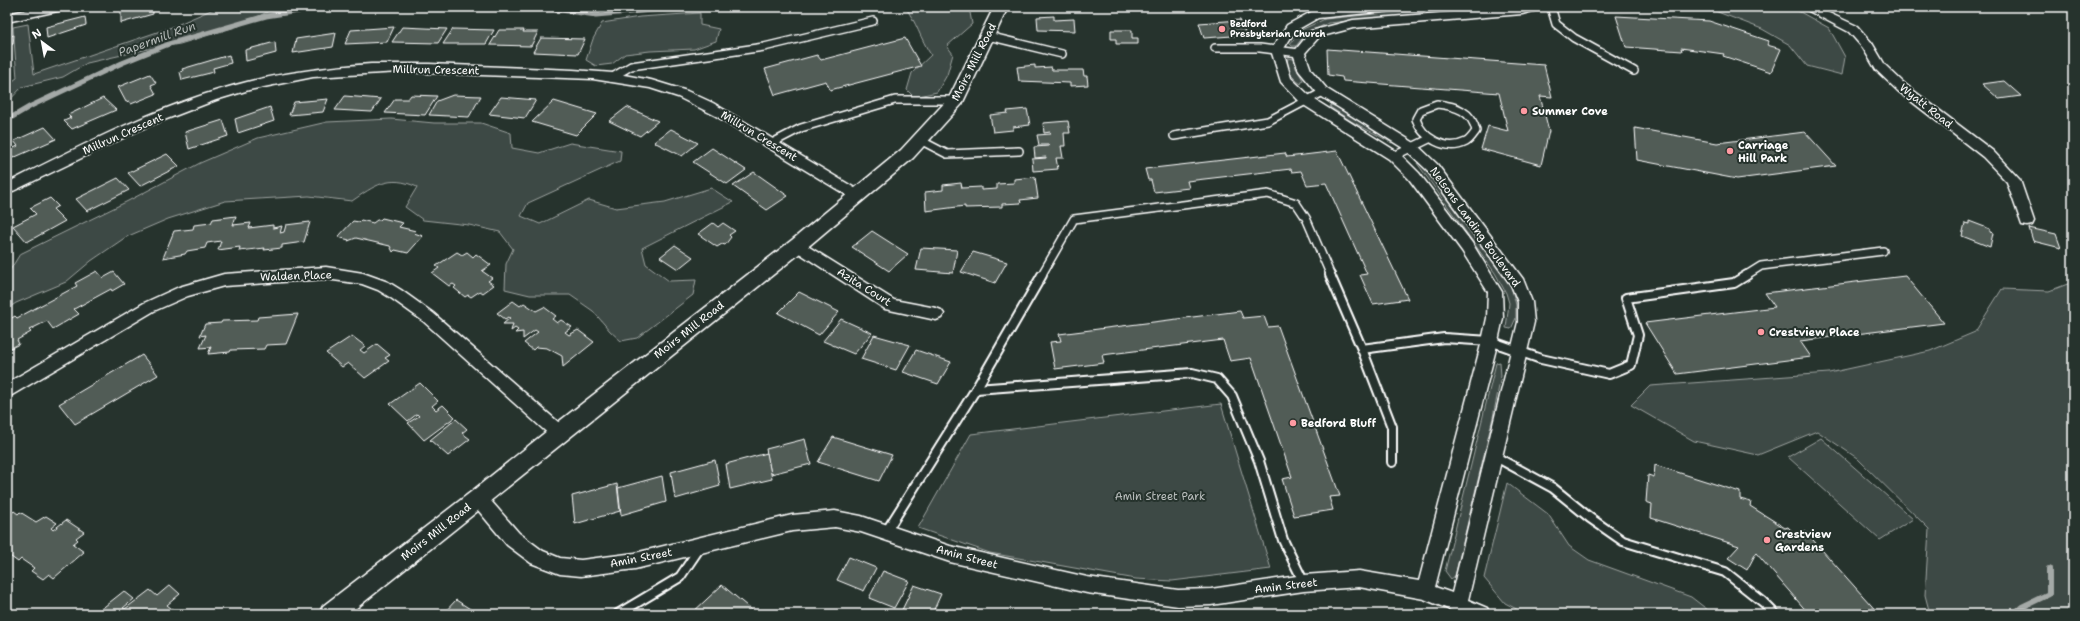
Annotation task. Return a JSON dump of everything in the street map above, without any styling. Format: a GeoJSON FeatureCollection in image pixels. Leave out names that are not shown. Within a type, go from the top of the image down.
{"type":"FeatureCollection","features":[{"type":"Feature","properties":{"kind":"street"},"geometry":{"type":"LineString","coordinates":[[7,18],[58,7]]}},
{"type":"Feature","properties":{"kind":"street","name":"Moirs Mill Road"},"geometry":{"type":"LineString","coordinates":[[331,614],[479,499],[559,433],[798,245],[858,196],[920,140],[956,100],[1001,7]]}},
{"type":"Feature","properties":{"kind":"street"},"geometry":{"type":"LineString","coordinates":[[1278,50],[1291,28],[1315,15],[1343,9],[1387,7]]}},
{"type":"Feature","properties":{"kind":"street"},"geometry":{"type":"LineString","coordinates":[[1299,53],[1315,34],[1354,24],[1522,10],[1533,7]]}},
{"type":"Feature","properties":{"kind":"street","name":"Wyatt Road"},"geometry":{"type":"LineString","coordinates":[[1808,7],[1853,29],[1868,46],[1880,67],[1902,88],[1988,154],[2013,180],[2027,221]]}},
{"type":"Feature","properties":{"kind":"street","name":"Nelsons Landing Boulevard"},"geometry":{"type":"LineString","coordinates":[[1278,50],[1285,78],[1307,101],[1394,156],[1414,176],[1467,247],[1495,292],[1495,318],[1490,341],[1426,591]]}},
{"type":"Feature","properties":{"kind":"street","name":"Nelsons Landing Boulevard"},"geometry":{"type":"LineString","coordinates":[[1299,53],[1305,71],[1323,92],[1411,147],[1432,167],[1518,283],[1525,302],[1526,322],[1458,605]]}},
{"type":"Feature","properties":{"kind":"street","name":"Millrun Crescent"},"geometry":{"type":"LineString","coordinates":[[7,190],[144,123],[219,95],[284,78],[335,71],[391,69],[501,71],[611,78],[667,88],[695,98],[858,196]]}},
{"type":"Feature","properties":{"kind":"street","name":"Azita Court"},"geometry":{"type":"LineString","coordinates":[[798,245],[890,305],[936,314]]}},
{"type":"Feature","properties":{"kind":"street","name":"Walden Place"},"geometry":{"type":"LineString","coordinates":[[7,391],[149,307],[184,291],[224,280],[326,273],[363,279],[383,286],[396,294],[428,317],[559,433]]}},
{"type":"Feature","properties":{"kind":"street","name":"Amin Street"},"geometry":{"type":"LineString","coordinates":[[479,499],[513,539],[537,557],[560,566],[582,568],[607,565],[702,545],[792,522],[835,519],[861,524],[950,554],[1046,577],[1087,585],[1178,598],[1211,597],[1304,583],[1359,579],[1426,591],[1480,614]]}},
{"type":"Feature","properties":{"kind":"lane"},"geometry":{"type":"LineString","coordinates":[[1551,7],[1556,24],[1574,38],[1634,71]]}},
{"type":"Feature","properties":{"kind":"lane"},"geometry":{"type":"LineString","coordinates":[[611,78],[631,66],[764,47],[873,21]]}},
{"type":"Feature","properties":{"kind":"lane"},"geometry":{"type":"LineString","coordinates":[[988,36],[1062,54]]}},
{"type":"Feature","properties":{"kind":"lane"},"geometry":{"type":"LineString","coordinates":[[1215,48],[1260,48],[1299,53]]}},
{"type":"Feature","properties":{"kind":"lane"},"geometry":{"type":"LineString","coordinates":[[1174,136],[1268,121],[1323,92]]}},
{"type":"Feature","properties":{"kind":"lane"},"geometry":{"type":"LineString","coordinates":[[772,143],[800,128],[895,100],[956,100]]}},
{"type":"Feature","properties":{"kind":"lane"},"geometry":{"type":"LineString","coordinates":[[1394,156],[1429,139],[1449,145],[1459,144],[1473,137],[1476,131],[1475,124],[1465,112],[1456,108],[1436,104],[1428,106],[1420,109],[1416,114],[1414,121],[1422,134],[1429,139]]}},
{"type":"Feature","properties":{"kind":"lane"},"geometry":{"type":"LineString","coordinates":[[920,140],[947,154],[1019,151]]}},
{"type":"Feature","properties":{"kind":"lane"},"geometry":{"type":"LineString","coordinates":[[886,532],[976,389],[1074,219],[1268,194],[1296,203],[1306,218],[1362,349],[1392,427],[1392,462]]}},
{"type":"Feature","properties":{"kind":"lane"},"geometry":{"type":"LineString","coordinates":[[1362,349],[1444,338],[1490,341],[1541,359],[1609,374],[1631,365],[1638,335],[1626,298],[1734,283],[1761,266],[1883,251]]}},
{"type":"Feature","properties":{"kind":"lane"},"geometry":{"type":"LineString","coordinates":[[976,389],[1192,373],[1217,379],[1232,396],[1259,461],[1283,540],[1304,583]]}},
{"type":"Feature","properties":{"kind":"lane"},"geometry":{"type":"LineString","coordinates":[[1494,456],[1553,488],[1590,518],[1623,541],[1725,572],[1764,602],[1776,614]]}},
{"type":"Feature","properties":{"kind":"lane"},"geometry":{"type":"LineString","coordinates":[[618,614],[680,577],[702,545]]}},
{"type":"Feature","properties":{"kind":"green space"},"geometry":{"type":"Polygon","coordinates":[[[218,7],[277,7],[239,26],[180,44],[148,49],[87,63],[63,77],[22,87],[7,103],[7,85],[17,78],[13,27],[28,24],[34,74],[172,27],[218,7]]]}},
{"type":"Feature","properties":{"kind":"green space"},"geometry":{"type":"Polygon","coordinates":[[[905,7],[969,7],[972,24],[947,46],[953,54],[947,75],[937,92],[914,97],[907,90],[912,73],[931,55],[913,19],[905,7]]]}},
{"type":"Feature","properties":{"kind":"green space"},"geometry":{"type":"Polygon","coordinates":[[[1447,7],[1493,7],[1328,23],[1306,34],[1296,46],[1292,46],[1290,44],[1301,30],[1325,19],[1447,7]]]}},
{"type":"Feature","properties":{"kind":"green space"},"geometry":{"type":"Polygon","coordinates":[[[1695,7],[1791,7],[1829,28],[1845,57],[1842,75],[1807,66],[1790,45],[1762,29],[1715,11],[1695,7]]]}},
{"type":"Feature","properties":{"kind":"green space"},"geometry":{"type":"Polygon","coordinates":[[[700,13],[700,25],[719,29],[716,41],[694,49],[625,54],[612,64],[596,66],[586,60],[593,39],[602,23],[640,17],[700,13]]]}},
{"type":"Feature","properties":{"kind":"green space"},"geometry":{"type":"Polygon","coordinates":[[[1288,58],[1294,59],[1296,68],[1303,80],[1301,84],[1295,79],[1288,69],[1288,58]]]}},
{"type":"Feature","properties":{"kind":"green space"},"geometry":{"type":"Polygon","coordinates":[[[1331,105],[1337,107],[1394,141],[1392,143],[1351,121],[1330,107],[1331,105]]]}},
{"type":"Feature","properties":{"kind":"green space"},"geometry":{"type":"Polygon","coordinates":[[[391,119],[434,123],[481,123],[511,133],[512,148],[539,153],[570,143],[621,151],[620,161],[528,203],[521,216],[540,224],[589,200],[616,208],[665,202],[711,188],[733,202],[642,248],[646,264],[669,281],[696,280],[693,295],[637,338],[621,341],[610,331],[593,311],[570,295],[530,295],[505,289],[506,264],[513,249],[500,232],[469,225],[423,220],[405,207],[417,187],[407,183],[398,182],[382,184],[352,201],[309,196],[225,201],[168,219],[126,237],[91,261],[66,282],[16,303],[7,309],[7,275],[20,254],[128,201],[200,163],[258,138],[327,122],[391,119]]]}},
{"type":"Feature","properties":{"kind":"green space"},"geometry":{"type":"Polygon","coordinates":[[[1417,163],[1422,163],[1490,253],[1511,286],[1516,305],[1516,318],[1511,329],[1506,328],[1509,303],[1506,293],[1495,273],[1417,163]]]}},
{"type":"Feature","properties":{"kind":"green space"},"geometry":{"type":"Polygon","coordinates":[[[2073,282],[2073,614],[1930,614],[1925,595],[1929,529],[1857,458],[1817,431],[1758,455],[1694,441],[1631,405],[1650,386],[1829,373],[1930,351],[1975,332],[2002,289],[2049,291],[2073,282]]]}},
{"type":"Feature","properties":{"kind":"green space"},"geometry":{"type":"Polygon","coordinates":[[[1500,362],[1501,376],[1493,417],[1455,576],[1451,579],[1445,571],[1496,363],[1500,362]]]}},
{"type":"Feature","properties":{"kind":"green space","name":"Amin Street Park"},"geometry":{"type":"Polygon","coordinates":[[[1221,404],[1271,569],[1172,581],[1136,579],[990,553],[918,528],[971,434],[1221,404]]]}},
{"type":"Feature","properties":{"kind":"green space"},"geometry":{"type":"Polygon","coordinates":[[[1821,438],[1913,519],[1880,540],[1788,457],[1821,438]]]}},
{"type":"Feature","properties":{"kind":"green space"},"geometry":{"type":"Polygon","coordinates":[[[1507,483],[1548,514],[1569,546],[1589,560],[1691,597],[1713,614],[1526,614],[1505,603],[1484,578],[1507,483]]]}},
{"type":"Feature","properties":{"kind":"building"},"geometry":{"type":"Polygon","coordinates":[[[141,7],[153,7],[153,14],[121,23],[121,12],[141,7]]]}},
{"type":"Feature","properties":{"kind":"building"},"geometry":{"type":"Polygon","coordinates":[[[1875,7],[1900,7],[1900,12],[1875,7]]]}},
{"type":"Feature","properties":{"kind":"building"},"geometry":{"type":"Polygon","coordinates":[[[1054,16],[1054,20],[1074,19],[1075,31],[1038,30],[1037,17],[1054,16]]]}},
{"type":"Feature","properties":{"kind":"building"},"geometry":{"type":"Polygon","coordinates":[[[1616,16],[1709,21],[1769,41],[1767,45],[1781,49],[1771,72],[1723,56],[1724,54],[1681,48],[1682,51],[1626,47],[1616,16]]]}},
{"type":"Feature","properties":{"kind":"building"},"geometry":{"type":"Polygon","coordinates":[[[85,17],[86,25],[47,38],[46,27],[85,17]]]}},
{"type":"Feature","properties":{"kind":"building","name":"Bedford Presbyterian Church"},"geometry":{"type":"Polygon","coordinates":[[[1240,20],[1246,35],[1204,38],[1199,23],[1240,20]]]}},
{"type":"Feature","properties":{"kind":"building"},"geometry":{"type":"Polygon","coordinates":[[[394,27],[387,42],[345,44],[351,30],[394,27]]]}},
{"type":"Feature","properties":{"kind":"building"},"geometry":{"type":"Polygon","coordinates":[[[402,27],[447,29],[438,43],[392,42],[402,27]]]}},
{"type":"Feature","properties":{"kind":"building"},"geometry":{"type":"Polygon","coordinates":[[[453,29],[494,30],[486,44],[443,44],[453,29]]]}},
{"type":"Feature","properties":{"kind":"building"},"geometry":{"type":"Polygon","coordinates":[[[499,30],[524,30],[523,32],[538,32],[531,46],[490,45],[499,30]]]}},
{"type":"Feature","properties":{"kind":"building"},"geometry":{"type":"Polygon","coordinates":[[[1111,30],[1132,30],[1132,38],[1138,38],[1138,44],[1116,44],[1116,39],[1111,39],[1111,30]]]}},
{"type":"Feature","properties":{"kind":"building"},"geometry":{"type":"Polygon","coordinates":[[[336,33],[333,47],[293,53],[296,39],[336,33]]]}},
{"type":"Feature","properties":{"kind":"building"},"geometry":{"type":"Polygon","coordinates":[[[14,35],[13,44],[8,45],[7,52],[7,37],[14,35]]]}},
{"type":"Feature","properties":{"kind":"building"},"geometry":{"type":"Polygon","coordinates":[[[541,38],[585,39],[578,54],[533,52],[541,38]]]}},
{"type":"Feature","properties":{"kind":"building"},"geometry":{"type":"Polygon","coordinates":[[[905,38],[921,66],[830,90],[826,81],[775,95],[765,69],[817,55],[821,60],[905,38]]]}},
{"type":"Feature","properties":{"kind":"building"},"geometry":{"type":"Polygon","coordinates":[[[275,42],[276,53],[246,61],[245,50],[275,42]]]}},
{"type":"Feature","properties":{"kind":"building","name":"Summer Cove"},"geometry":{"type":"Polygon","coordinates":[[[1327,49],[1544,65],[1552,97],[1540,96],[1549,131],[1541,165],[1481,149],[1488,126],[1508,131],[1499,93],[1343,81],[1342,77],[1328,75],[1327,49]]]}},
{"type":"Feature","properties":{"kind":"building"},"geometry":{"type":"Polygon","coordinates":[[[229,55],[231,63],[213,68],[214,72],[182,80],[180,72],[183,71],[182,69],[229,55]]]}},
{"type":"Feature","properties":{"kind":"building"},"geometry":{"type":"Polygon","coordinates":[[[1035,65],[1035,68],[1051,67],[1052,70],[1083,70],[1084,76],[1087,76],[1088,85],[1070,86],[1070,83],[1019,81],[1017,67],[1035,65]]]}},
{"type":"Feature","properties":{"kind":"building"},"geometry":{"type":"Polygon","coordinates":[[[150,74],[156,83],[151,85],[156,94],[131,104],[129,101],[126,102],[118,87],[150,74]]]}},
{"type":"Feature","properties":{"kind":"building"},"geometry":{"type":"Polygon","coordinates":[[[2004,81],[2021,96],[1999,99],[1982,84],[2004,81]]]}},
{"type":"Feature","properties":{"kind":"building"},"geometry":{"type":"Polygon","coordinates":[[[411,95],[437,96],[425,115],[385,113],[395,99],[408,99],[411,95]]]}},
{"type":"Feature","properties":{"kind":"building"},"geometry":{"type":"Polygon","coordinates":[[[453,95],[481,96],[469,117],[429,115],[437,101],[453,95]]]}},
{"type":"Feature","properties":{"kind":"building"},"geometry":{"type":"Polygon","coordinates":[[[345,96],[381,99],[372,112],[335,110],[345,96]]]}},
{"type":"Feature","properties":{"kind":"building"},"geometry":{"type":"Polygon","coordinates":[[[501,97],[536,100],[525,118],[489,114],[501,97]]]}},
{"type":"Feature","properties":{"kind":"building"},"geometry":{"type":"Polygon","coordinates":[[[103,98],[116,110],[72,129],[64,121],[71,118],[68,115],[103,98]]]}},
{"type":"Feature","properties":{"kind":"building"},"geometry":{"type":"Polygon","coordinates":[[[328,99],[323,112],[289,115],[294,102],[328,99]]]}},
{"type":"Feature","properties":{"kind":"building"},"geometry":{"type":"Polygon","coordinates":[[[554,101],[597,114],[576,135],[532,122],[554,101]]]}},
{"type":"Feature","properties":{"kind":"building"},"geometry":{"type":"Polygon","coordinates":[[[270,107],[274,121],[238,133],[235,119],[270,107]]]}},
{"type":"Feature","properties":{"kind":"building"},"geometry":{"type":"Polygon","coordinates":[[[627,107],[658,121],[640,136],[609,121],[627,107]]]}},
{"type":"Feature","properties":{"kind":"building"},"geometry":{"type":"Polygon","coordinates":[[[1027,109],[1030,125],[1013,127],[1013,130],[993,132],[990,115],[1008,113],[1007,111],[1027,109]]]}},
{"type":"Feature","properties":{"kind":"building"},"geometry":{"type":"Polygon","coordinates":[[[223,120],[228,136],[189,149],[185,132],[223,120]]]}},
{"type":"Feature","properties":{"kind":"building"},"geometry":{"type":"Polygon","coordinates":[[[1068,121],[1070,133],[1064,133],[1065,146],[1061,146],[1063,158],[1056,158],[1058,169],[1033,171],[1032,159],[1046,158],[1035,158],[1034,147],[1049,146],[1039,145],[1037,135],[1051,134],[1050,132],[1044,133],[1043,123],[1068,121]]]}},
{"type":"Feature","properties":{"kind":"building"},"geometry":{"type":"Polygon","coordinates":[[[45,127],[56,139],[13,158],[7,151],[18,146],[14,141],[45,127]]]}},
{"type":"Feature","properties":{"kind":"building","name":"Carriage Hill Park"},"geometry":{"type":"Polygon","coordinates":[[[1635,128],[1717,143],[1805,132],[1836,166],[1737,179],[1637,160],[1635,128]]]}},
{"type":"Feature","properties":{"kind":"building"},"geometry":{"type":"Polygon","coordinates":[[[671,129],[698,143],[682,156],[654,142],[671,129]]]}},
{"type":"Feature","properties":{"kind":"building"},"geometry":{"type":"Polygon","coordinates":[[[712,148],[746,170],[727,184],[693,162],[712,148]]]}},
{"type":"Feature","properties":{"kind":"building"},"geometry":{"type":"Polygon","coordinates":[[[1337,151],[1408,299],[1373,304],[1360,275],[1367,274],[1326,183],[1307,185],[1301,171],[1292,172],[1291,169],[1187,181],[1189,188],[1154,192],[1151,180],[1148,180],[1145,169],[1285,153],[1287,157],[1337,151]]]}},
{"type":"Feature","properties":{"kind":"building"},"geometry":{"type":"Polygon","coordinates":[[[167,154],[179,166],[140,186],[128,173],[167,154]]]}},
{"type":"Feature","properties":{"kind":"building"},"geometry":{"type":"Polygon","coordinates":[[[754,172],[788,196],[767,210],[733,186],[754,172]]]}},
{"type":"Feature","properties":{"kind":"building"},"geometry":{"type":"Polygon","coordinates":[[[1035,177],[1038,198],[1020,200],[1021,203],[1002,204],[1002,207],[965,208],[965,206],[926,211],[925,192],[943,190],[943,185],[961,183],[962,188],[981,187],[981,190],[997,189],[997,184],[1014,183],[1014,179],[1035,177]]]}},
{"type":"Feature","properties":{"kind":"building"},"geometry":{"type":"Polygon","coordinates":[[[118,178],[129,190],[87,211],[76,199],[118,178]]]}},
{"type":"Feature","properties":{"kind":"building"},"geometry":{"type":"Polygon","coordinates":[[[50,198],[58,206],[53,209],[65,221],[27,242],[13,226],[36,214],[30,208],[50,198]]]}},
{"type":"Feature","properties":{"kind":"building"},"geometry":{"type":"Polygon","coordinates":[[[236,216],[233,225],[251,223],[249,228],[273,225],[273,228],[282,226],[280,233],[284,232],[286,225],[310,222],[304,242],[282,245],[282,248],[239,251],[240,247],[218,250],[221,241],[207,243],[205,248],[187,251],[185,254],[163,258],[174,231],[193,229],[194,225],[211,223],[213,219],[236,216]]]}},
{"type":"Feature","properties":{"kind":"building"},"geometry":{"type":"Polygon","coordinates":[[[382,218],[403,223],[399,227],[416,231],[414,233],[423,236],[408,253],[395,250],[393,252],[390,246],[356,238],[348,241],[349,240],[338,237],[353,221],[359,222],[361,220],[373,223],[382,218]]]}},
{"type":"Feature","properties":{"kind":"building"},"geometry":{"type":"Polygon","coordinates":[[[1969,221],[1990,229],[1990,232],[1993,233],[1990,247],[1962,236],[1965,223],[1969,224],[1969,221]]]}},
{"type":"Feature","properties":{"kind":"building"},"geometry":{"type":"Polygon","coordinates":[[[713,223],[718,227],[723,223],[735,231],[729,235],[731,237],[725,245],[722,244],[717,247],[698,234],[713,223]]]}},
{"type":"Feature","properties":{"kind":"building"},"geometry":{"type":"Polygon","coordinates":[[[2029,228],[2056,234],[2061,248],[2033,241],[2029,228]]]}},
{"type":"Feature","properties":{"kind":"building"},"geometry":{"type":"Polygon","coordinates":[[[872,231],[908,254],[889,271],[852,247],[872,231]]]}},
{"type":"Feature","properties":{"kind":"building"},"geometry":{"type":"Polygon","coordinates":[[[675,245],[693,257],[678,269],[660,257],[675,245]]]}},
{"type":"Feature","properties":{"kind":"building"},"geometry":{"type":"Polygon","coordinates":[[[921,248],[957,250],[953,273],[916,270],[921,248]]]}},
{"type":"Feature","properties":{"kind":"building"},"geometry":{"type":"Polygon","coordinates":[[[457,252],[462,255],[467,252],[473,257],[476,254],[491,265],[482,271],[492,278],[488,281],[494,285],[483,293],[480,291],[471,297],[468,295],[465,297],[454,288],[456,286],[453,284],[449,286],[432,273],[439,268],[436,266],[457,252]]]}},
{"type":"Feature","properties":{"kind":"building"},"geometry":{"type":"Polygon","coordinates":[[[973,252],[1007,262],[995,283],[961,272],[973,252]]]}},
{"type":"Feature","properties":{"kind":"building"},"geometry":{"type":"Polygon","coordinates":[[[97,271],[103,278],[114,272],[124,284],[112,291],[111,289],[74,309],[79,314],[53,329],[47,321],[29,330],[31,332],[17,340],[19,344],[7,350],[7,321],[15,316],[17,318],[77,286],[75,283],[97,271]]]}},
{"type":"Feature","properties":{"kind":"building","name":"Crestview Place"},"geometry":{"type":"Polygon","coordinates":[[[1905,276],[1944,323],[1800,341],[1811,357],[1677,374],[1645,323],[1775,307],[1765,293],[1905,276]]]}},
{"type":"Feature","properties":{"kind":"building"},"geometry":{"type":"Polygon","coordinates":[[[799,292],[839,312],[819,335],[778,313],[799,292]]]}},
{"type":"Feature","properties":{"kind":"building"},"geometry":{"type":"Polygon","coordinates":[[[513,301],[520,306],[524,303],[536,311],[544,307],[556,316],[552,319],[557,323],[561,320],[572,327],[565,332],[569,335],[578,330],[594,342],[563,367],[562,356],[547,348],[536,347],[533,350],[524,343],[538,332],[535,330],[523,339],[523,332],[515,333],[518,330],[515,328],[511,331],[513,324],[503,324],[510,318],[508,317],[505,319],[497,313],[513,301]]]}},
{"type":"Feature","properties":{"kind":"building","name":"Bedford Bluff"},"geometry":{"type":"Polygon","coordinates":[[[1240,311],[1243,318],[1264,316],[1268,327],[1278,326],[1340,496],[1329,497],[1333,510],[1294,516],[1282,479],[1292,477],[1251,358],[1230,361],[1223,340],[1102,355],[1104,363],[1055,369],[1050,342],[1061,341],[1059,334],[1240,311]]]}},
{"type":"Feature","properties":{"kind":"building"},"geometry":{"type":"Polygon","coordinates":[[[298,314],[286,344],[266,345],[264,349],[231,350],[230,352],[208,354],[211,347],[200,348],[206,335],[200,336],[205,324],[221,323],[222,321],[257,320],[258,317],[298,314]]]}},
{"type":"Feature","properties":{"kind":"building"},"geometry":{"type":"Polygon","coordinates":[[[841,319],[872,333],[854,354],[823,341],[841,319]]]}},
{"type":"Feature","properties":{"kind":"building"},"geometry":{"type":"Polygon","coordinates":[[[874,335],[910,345],[896,370],[861,359],[874,335]]]}},
{"type":"Feature","properties":{"kind":"building"},"geometry":{"type":"Polygon","coordinates":[[[352,336],[365,346],[360,350],[364,353],[377,344],[390,355],[385,358],[389,361],[365,378],[348,363],[342,367],[326,353],[352,336]]]}},
{"type":"Feature","properties":{"kind":"building"},"geometry":{"type":"Polygon","coordinates":[[[916,350],[951,362],[938,384],[903,372],[916,350]]]}},
{"type":"Feature","properties":{"kind":"building"},"geometry":{"type":"Polygon","coordinates":[[[142,355],[158,375],[75,424],[59,404],[142,355]]]}},
{"type":"Feature","properties":{"kind":"building"},"geometry":{"type":"Polygon","coordinates":[[[420,383],[438,401],[432,406],[436,410],[443,405],[455,417],[424,440],[408,423],[419,416],[417,414],[408,421],[390,404],[420,383]]]}},
{"type":"Feature","properties":{"kind":"building"},"geometry":{"type":"Polygon","coordinates":[[[456,419],[467,429],[462,433],[470,439],[448,456],[430,440],[456,419]]]}},
{"type":"Feature","properties":{"kind":"building"},"geometry":{"type":"Polygon","coordinates":[[[833,437],[892,455],[879,481],[818,462],[833,437]]]}},
{"type":"Feature","properties":{"kind":"building"},"geometry":{"type":"Polygon","coordinates":[[[805,439],[811,464],[771,474],[766,449],[805,439]]]}},
{"type":"Feature","properties":{"kind":"building"},"geometry":{"type":"Polygon","coordinates":[[[767,453],[772,479],[730,489],[726,464],[767,453]]]}},
{"type":"Feature","properties":{"kind":"building"},"geometry":{"type":"Polygon","coordinates":[[[715,460],[720,486],[675,499],[671,472],[715,460]]]}},
{"type":"Feature","properties":{"kind":"building","name":"Crestview Gardens"},"geometry":{"type":"Polygon","coordinates":[[[1655,465],[1740,492],[1740,499],[1751,502],[1750,506],[1785,528],[1788,527],[1795,534],[1805,531],[1879,614],[1809,614],[1756,553],[1747,570],[1728,558],[1739,546],[1651,518],[1652,504],[1646,502],[1648,475],[1654,477],[1655,465]]]}},
{"type":"Feature","properties":{"kind":"building"},"geometry":{"type":"Polygon","coordinates":[[[662,476],[666,502],[621,515],[618,488],[662,476]]]}},
{"type":"Feature","properties":{"kind":"building"},"geometry":{"type":"Polygon","coordinates":[[[617,484],[620,511],[575,524],[572,496],[617,484]]]}},
{"type":"Feature","properties":{"kind":"building"},"geometry":{"type":"Polygon","coordinates":[[[14,511],[18,514],[20,512],[36,522],[46,516],[57,523],[51,528],[53,530],[66,520],[84,532],[76,538],[78,540],[73,544],[84,552],[54,578],[49,574],[43,579],[31,571],[34,568],[21,559],[18,562],[7,554],[7,517],[14,511]]]}},
{"type":"Feature","properties":{"kind":"building"},"geometry":{"type":"Polygon","coordinates":[[[849,557],[876,568],[864,591],[837,580],[849,557]]]}},
{"type":"Feature","properties":{"kind":"building"},"geometry":{"type":"Polygon","coordinates":[[[883,571],[909,581],[894,608],[869,598],[883,571]]]}},
{"type":"Feature","properties":{"kind":"building"},"geometry":{"type":"Polygon","coordinates":[[[170,585],[180,594],[167,605],[176,612],[174,614],[95,614],[124,591],[134,599],[123,608],[125,609],[150,590],[157,596],[170,585]]]}},
{"type":"Feature","properties":{"kind":"building"},"geometry":{"type":"Polygon","coordinates":[[[722,585],[754,612],[752,614],[691,614],[722,585]]]}},
{"type":"Feature","properties":{"kind":"building"},"geometry":{"type":"Polygon","coordinates":[[[914,585],[941,594],[932,614],[900,614],[914,585]]]}},
{"type":"Feature","properties":{"kind":"building"},"geometry":{"type":"Polygon","coordinates":[[[456,600],[478,614],[443,614],[456,600]]]}},
{"type":"Feature","properties":{"kind":"waterway","name":"Papermill Run"},"geometry":{"type":"LineString","coordinates":[[7,120],[31,106],[122,63],[169,44],[266,16],[324,7]]}},
{"type":"Feature","properties":{"kind":"waterway","name":"Papermill Run"},"geometry":{"type":"LineString","coordinates":[[540,7],[596,15],[684,7]]}},
{"type":"Feature","properties":{"kind":"waterway"},"geometry":{"type":"LineString","coordinates":[[2014,614],[2022,607],[2049,594],[2049,569]]}},
{"type":"Feature","properties":{"kind":"place","name":"Bedford Presbyterian Church"},"geometry":{"type":"Point","coordinates":[1222,29]}},
{"type":"Feature","properties":{"kind":"place","name":"Summer Cove"},"geometry":{"type":"Point","coordinates":[1524,111]}},
{"type":"Feature","properties":{"kind":"place","name":"Carriage Hill Park"},"geometry":{"type":"Point","coordinates":[1730,151]}},
{"type":"Feature","properties":{"kind":"place","name":"Crestview Place"},"geometry":{"type":"Point","coordinates":[1761,332]}},
{"type":"Feature","properties":{"kind":"place","name":"Bedford Bluff"},"geometry":{"type":"Point","coordinates":[1293,423]}},
{"type":"Feature","properties":{"kind":"place","name":"Crestview Gardens"},"geometry":{"type":"Point","coordinates":[1767,540]}}]}
